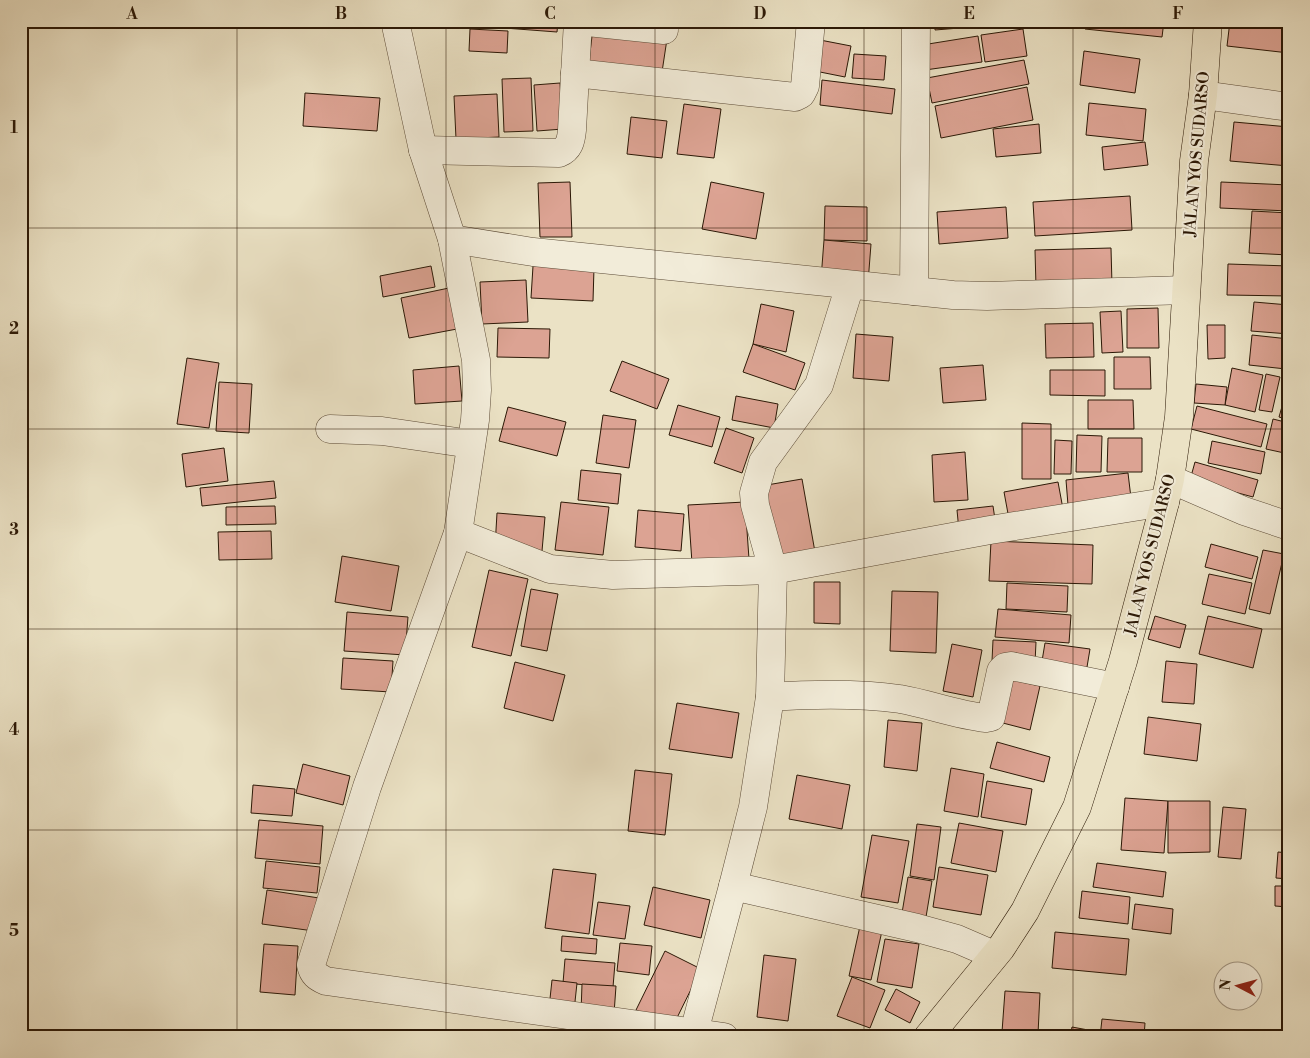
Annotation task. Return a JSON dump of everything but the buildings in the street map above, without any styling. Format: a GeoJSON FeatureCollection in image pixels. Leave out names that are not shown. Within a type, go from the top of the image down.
{"type":"FeatureCollection","features":[{"type":"Feature","properties":{"kind":"main road","name":"JALAN YOS SUDARSO"},"geometry":{"type":"LineString","coordinates":[[928,1037],[994,955],[1025,911],[1077,807],[1115,687],[1168,490],[1179,417],[1194,161],[1203,95],[1208,21]]}},
{"type":"Feature","properties":{"kind":"street"},"geometry":{"type":"LineString","coordinates":[[395,21],[423,150],[452,239],[476,360],[477,390],[472,444],[458,534],[367,787],[311,965],[313,972],[318,978],[326,981],[724,1037]]}},
{"type":"Feature","properties":{"kind":"street"},"geometry":{"type":"LineString","coordinates":[[423,150],[558,153],[564,151],[571,140],[578,21],[664,30]]}},
{"type":"Feature","properties":{"kind":"street"},"geometry":{"type":"LineString","coordinates":[[575,73],[795,97],[801,94],[805,86],[811,21]]}},
{"type":"Feature","properties":{"kind":"street"},"geometry":{"type":"LineString","coordinates":[[914,291],[916,21]]}},
{"type":"Feature","properties":{"kind":"street"},"geometry":{"type":"LineString","coordinates":[[1203,95],[1289,108]]}},
{"type":"Feature","properties":{"kind":"street"},"geometry":{"type":"LineString","coordinates":[[452,239],[533,252],[914,291],[987,296],[1186,290]]}},
{"type":"Feature","properties":{"kind":"street"},"geometry":{"type":"LineString","coordinates":[[694,1032],[753,807],[770,697],[773,570],[754,493],[763,462],[818,385],[850,285]]}},
{"type":"Feature","properties":{"kind":"street"},"geometry":{"type":"LineString","coordinates":[[330,429],[382,431],[472,444]]}},
{"type":"Feature","properties":{"kind":"street"},"geometry":{"type":"LineString","coordinates":[[458,534],[550,569],[613,575],[773,570],[990,530],[1168,490],[1244,511],[1289,526]]}},
{"type":"Feature","properties":{"kind":"street"},"geometry":{"type":"LineString","coordinates":[[770,697],[810,694],[867,696],[902,700],[986,718],[991,717],[1001,671],[1005,667],[1011,666],[1115,687]]}},
{"type":"Feature","properties":{"kind":"street"},"geometry":{"type":"LineString","coordinates":[[733,886],[917,928],[957,939],[994,955]]}}]}
